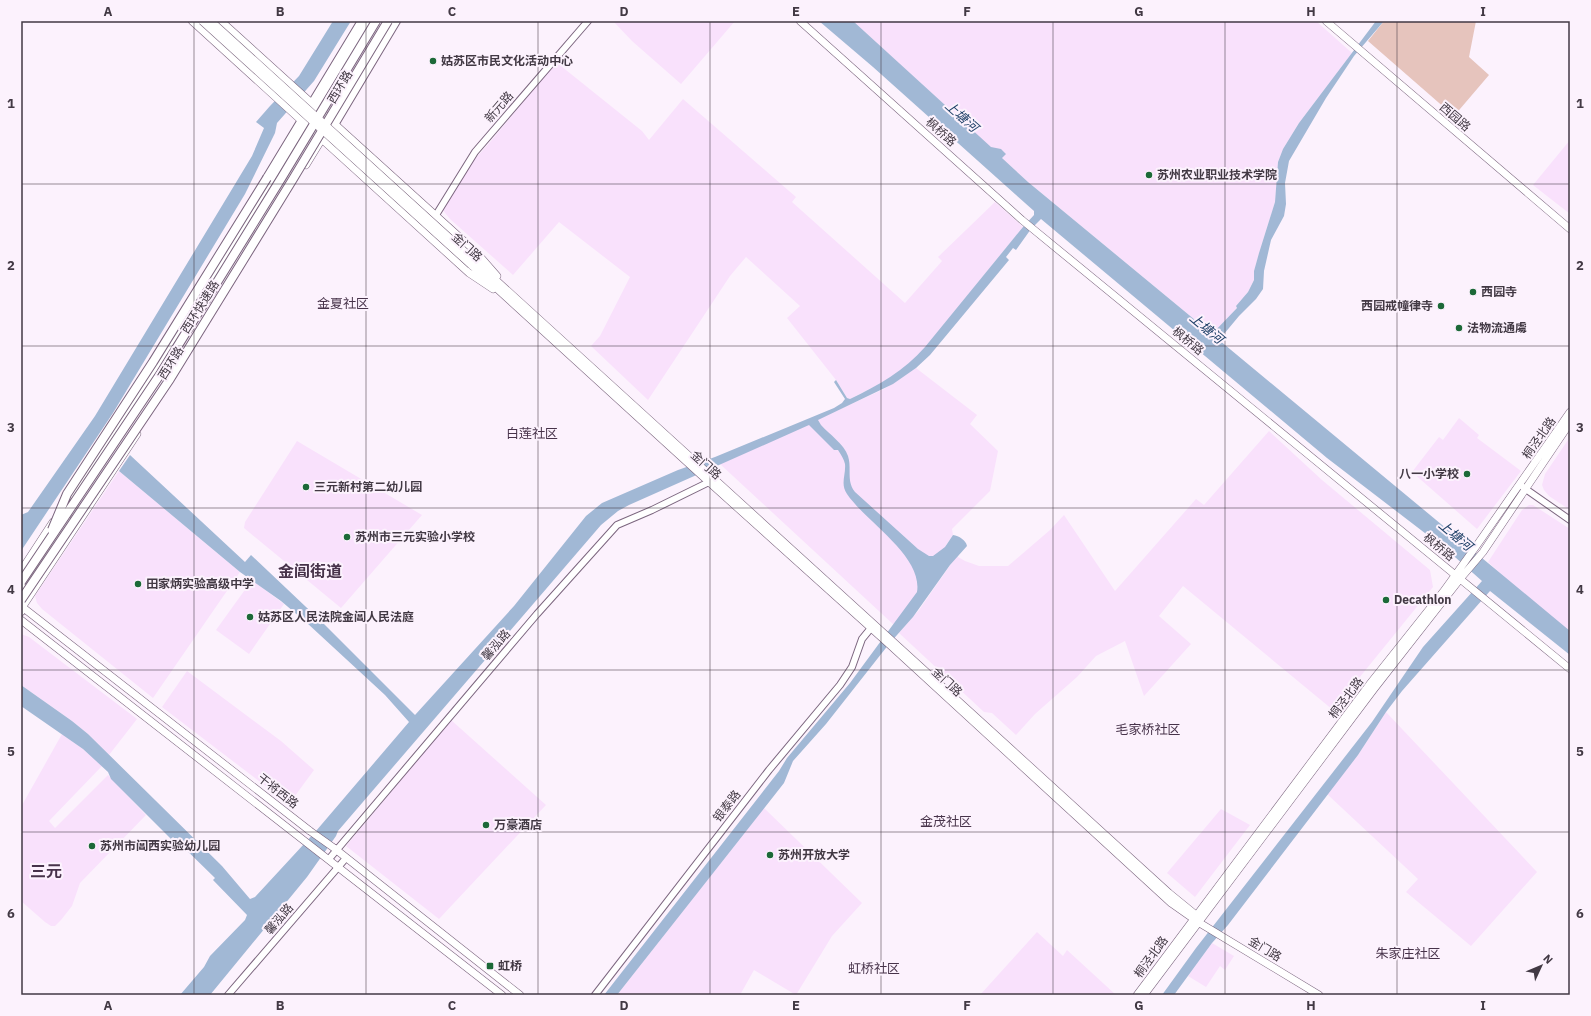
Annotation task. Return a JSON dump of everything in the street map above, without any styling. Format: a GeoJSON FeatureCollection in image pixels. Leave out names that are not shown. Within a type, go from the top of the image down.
{"type":"FeatureCollection","features":[{"type":"Feature","properties":{"kind":"highway"},"geometry":{"type":"LineString","coordinates":[[44,548],[68,494],[153,362],[267,178],[304,122],[362,21]]}},
{"type":"Feature","properties":{"kind":"highway","name":"西环快速路"},"geometry":{"type":"LineString","coordinates":[[21,582],[161,373],[376,21]]}},
{"type":"Feature","properties":{"kind":"highway","name":"西环快速路"},"geometry":{"type":"LineString","coordinates":[[21,607],[170,379],[388,21]]}},
{"type":"Feature","properties":{"kind":"highway"},"geometry":{"type":"LineString","coordinates":[[322,139],[334,122],[395,21]]}},
{"type":"Feature","properties":{"kind":"main road"},"geometry":{"type":"LineString","coordinates":[[192,21],[273,93],[472,276],[509,296]]}},
{"type":"Feature","properties":{"kind":"main road","name":"金门路"},"geometry":{"type":"LineString","coordinates":[[202,21],[473,263]]}},
{"type":"Feature","properties":{"kind":"main road","name":"金门路"},"geometry":{"type":"LineString","coordinates":[[211,21],[509,296],[1195,919],[1319,995]]}},
{"type":"Feature","properties":{"kind":"main road"},"geometry":{"type":"LineString","coordinates":[[222,21],[482,257],[509,296]]}},
{"type":"Feature","properties":{"kind":"main road","name":"西环路"},"geometry":{"type":"LineString","coordinates":[[314,105],[368,21]]}},
{"type":"Feature","properties":{"kind":"main road","name":"枫桥路"},"geometry":{"type":"LineString","coordinates":[[800,21],[1022,220],[1570,669]]}},
{"type":"Feature","properties":{"kind":"main road","name":"西园路"},"geometry":{"type":"LineString","coordinates":[[1326,21],[1570,229]]}},
{"type":"Feature","properties":{"kind":"main road","name":"西环路"},"geometry":{"type":"LineString","coordinates":[[21,571],[155,369],[304,122]]}},
{"type":"Feature","properties":{"kind":"main road","name":"西环路"},"geometry":{"type":"LineString","coordinates":[[21,607],[175,378],[322,139]]}},
{"type":"Feature","properties":{"kind":"main road","name":"桐泾北路"},"geometry":{"type":"LineString","coordinates":[[1458,577],[1469,570],[1483,552],[1570,412]]}},
{"type":"Feature","properties":{"kind":"main road","name":"桐泾北路"},"geometry":{"type":"LineString","coordinates":[[1137,995],[1370,685],[1458,577],[1463,564],[1570,423]]}},
{"type":"Feature","properties":{"kind":"main road","name":"金门路"},"geometry":{"type":"LineString","coordinates":[[703,473],[709,482],[871,628],[882,634]]}},
{"type":"Feature","properties":{"kind":"main road"},"geometry":{"type":"LineString","coordinates":[[21,592],[65,527],[72,494]]}},
{"type":"Feature","properties":{"kind":"main road","name":"干将西路"},"geometry":{"type":"LineString","coordinates":[[21,607],[335,849],[520,995]]}},
{"type":"Feature","properties":{"kind":"main road","name":"干将西路"},"geometry":{"type":"LineString","coordinates":[[21,620],[502,995]]}},
{"type":"Feature","properties":{"kind":"main road"},"geometry":{"type":"LineString","coordinates":[[190,751],[197,742]]}},
{"type":"Feature","properties":{"kind":"main road","name":"桐泾北路"},"geometry":{"type":"LineString","coordinates":[[1144,995],[1195,919]]}},
{"type":"Feature","properties":{"kind":"street","name":"新元路"},"geometry":{"type":"LineString","coordinates":[[436,215],[475,152],[588,21]]}},
{"type":"Feature","properties":{"kind":"street","name":"馨泓路"},"geometry":{"type":"LineString","coordinates":[[328,858],[537,614],[617,525],[652,510],[709,482]]}},
{"type":"Feature","properties":{"kind":"street"},"geometry":{"type":"LineString","coordinates":[[1522,487],[1570,520]]}},
{"type":"Feature","properties":{"kind":"street","name":"银泰路"},"geometry":{"type":"LineString","coordinates":[[595,995],[769,770],[840,685],[852,667],[863,638],[871,628]]}},
{"type":"Feature","properties":{"kind":"street","name":"馨泓路"},"geometry":{"type":"LineString","coordinates":[[228,995],[346,858]]}},
{"type":"Feature","properties":{"kind":"shaded area"},"geometry":{"type":"Polygon","coordinates":[[[613,21],[735,21],[681,84],[632,41],[613,21]]]}},
{"type":"Feature","properties":{"kind":"shaded area","name":"苏州农业职业技术学院"},"geometry":{"type":"Polygon","coordinates":[[[853,21],[1316,21],[1352,53],[1299,123],[1283,149],[1278,162],[1275,202],[1254,271],[1254,280],[1248,292],[1236,306],[1237,308],[1212,334],[1028,182],[853,21]]]}},
{"type":"Feature","properties":{"kind":"shaded area"},"geometry":{"type":"Polygon","coordinates":[[[1384,21],[1476,21],[1469,57],[1489,75],[1454,116],[1368,41],[1384,21]]]}},
{"type":"Feature","properties":{"kind":"shaded area"},"geometry":{"type":"Polygon","coordinates":[[[556,62],[642,131],[649,140],[683,99],[796,197],[792,202],[905,303],[942,261],[938,257],[995,202],[1023,227],[920,354],[893,377],[850,399],[847,398],[836,380],[787,318],[800,306],[746,257],[730,276],[648,400],[591,346],[600,336],[630,277],[559,222],[513,275],[450,219],[442,209],[459,177],[491,141],[556,62]]]}},
{"type":"Feature","properties":{"kind":"shaded area"},"geometry":{"type":"Polygon","coordinates":[[[1570,140],[1570,214],[1533,185],[1570,140]]]}},
{"type":"Feature","properties":{"kind":"shaded area"},"geometry":{"type":"Polygon","coordinates":[[[916,368],[977,415],[970,424],[998,451],[990,491],[952,529],[953,535],[946,545],[958,557],[965,561],[979,566],[1008,566],[1050,530],[1064,515],[1115,591],[1196,499],[1204,505],[1269,431],[1322,480],[1430,570],[1433,587],[1333,710],[1183,586],[1159,616],[1191,644],[1144,696],[1125,641],[1096,656],[1077,677],[1035,714],[1016,735],[992,713],[984,712],[899,633],[919,610],[953,561],[938,554],[914,598],[894,625],[720,464],[884,389],[916,368]]]}},
{"type":"Feature","properties":{"kind":"shaded area","name":"八一小学校"},"geometry":{"type":"Polygon","coordinates":[[[1459,418],[1479,435],[1477,438],[1521,471],[1477,529],[1412,472],[1439,437],[1443,440],[1459,418]]]}},
{"type":"Feature","properties":{"kind":"shaded area"},"geometry":{"type":"Polygon","coordinates":[[[1570,437],[1570,510],[1549,496],[1542,485],[1545,474],[1570,437]]]}},
{"type":"Feature","properties":{"kind":"shaded area"},"geometry":{"type":"Polygon","coordinates":[[[297,441],[422,515],[341,608],[244,528],[245,522],[297,441]]]}},
{"type":"Feature","properties":{"kind":"shaded area","name":"田家炳实验高级中学"},"geometry":{"type":"Polygon","coordinates":[[[119,471],[240,572],[153,698],[42,609],[37,603],[35,596],[119,471]]]}},
{"type":"Feature","properties":{"kind":"shaded area"},"geometry":{"type":"Polygon","coordinates":[[[1529,505],[1533,505],[1570,529],[1569,631],[1515,587],[1488,562],[1522,510],[1529,505]]]}},
{"type":"Feature","properties":{"kind":"shaded area","name":"姑苏区人民法院金阊人民法庭"},"geometry":{"type":"Polygon","coordinates":[[[252,580],[284,604],[249,654],[216,630],[252,580]]]}},
{"type":"Feature","properties":{"kind":"shaded area"},"geometry":{"type":"Polygon","coordinates":[[[21,634],[29,637],[137,719],[109,755],[88,734],[72,721],[21,685],[21,634]]]}},
{"type":"Feature","properties":{"kind":"shaded area"},"geometry":{"type":"Polygon","coordinates":[[[187,671],[281,741],[314,770],[289,804],[162,707],[187,671]]]}},
{"type":"Feature","properties":{"kind":"shaded area"},"geometry":{"type":"Polygon","coordinates":[[[1386,712],[1537,872],[1471,946],[1406,892],[1418,879],[1327,794],[1358,755],[1386,712]]]}},
{"type":"Feature","properties":{"kind":"shaded area"},"geometry":{"type":"Polygon","coordinates":[[[451,720],[546,805],[439,919],[346,846],[451,720]]]}},
{"type":"Feature","properties":{"kind":"shaded area"},"geometry":{"type":"Polygon","coordinates":[[[62,734],[83,749],[102,766],[49,821],[55,828],[108,775],[146,815],[80,883],[72,906],[55,926],[51,926],[21,901],[21,807],[62,734]]]}},
{"type":"Feature","properties":{"kind":"shaded area","name":"苏州开放大学"},"geometry":{"type":"Polygon","coordinates":[[[764,808],[862,903],[832,936],[796,995],[754,970],[740,995],[617,995],[764,808]]]}},
{"type":"Feature","properties":{"kind":"shaded area"},"geometry":{"type":"Polygon","coordinates":[[[1221,809],[1250,825],[1195,897],[1167,873],[1221,809]]]}},
{"type":"Feature","properties":{"kind":"shaded area"},"geometry":{"type":"Polygon","coordinates":[[[1037,932],[1063,956],[1067,950],[1116,995],[980,995],[1037,932]]]}},
{"type":"Feature","properties":{"kind":"shaded area"},"geometry":{"type":"Polygon","coordinates":[[[1212,943],[1234,956],[1225,970],[1220,966],[1206,987],[1188,976],[1212,943]]]}},
{"type":"Feature","properties":{"kind":"water"},"geometry":{"type":"Polygon","coordinates":[[[333,21],[351,21],[314,81],[277,123],[275,133],[245,194],[113,413],[21,551],[21,515],[28,512],[95,416],[252,156],[264,128],[256,122],[299,76],[333,21]]]}},
{"type":"Feature","properties":{"kind":"water"},"geometry":{"type":"Polygon","coordinates":[[[819,21],[853,21],[991,147],[1001,149],[1006,154],[1002,158],[1028,182],[1212,334],[1237,308],[1236,306],[1248,292],[1254,280],[1254,271],[1275,202],[1278,162],[1283,149],[1299,123],[1376,21],[1384,21],[1354,56],[1326,98],[1289,161],[1285,183],[1286,204],[1284,216],[1271,240],[1264,271],[1263,289],[1256,299],[1239,316],[1219,340],[1570,631],[1570,655],[1490,591],[1402,691],[1386,712],[1358,755],[1228,925],[1212,943],[1174,995],[1162,995],[1196,948],[1372,722],[1423,647],[1482,581],[1447,550],[1327,458],[1041,219],[1031,229],[1016,250],[1013,248],[1006,257],[1009,260],[930,355],[916,368],[893,384],[818,420],[821,425],[840,443],[846,452],[849,461],[852,488],[855,492],[918,549],[929,556],[933,556],[945,547],[953,535],[962,539],[967,546],[950,565],[913,617],[889,644],[826,724],[793,761],[784,783],[617,995],[604,995],[779,771],[787,758],[850,683],[917,592],[916,579],[911,565],[891,540],[847,494],[844,487],[845,464],[838,450],[834,450],[809,425],[629,505],[618,511],[601,525],[338,831],[307,877],[210,995],[180,995],[204,967],[210,956],[245,920],[247,915],[213,880],[215,878],[173,837],[171,839],[111,779],[108,772],[83,749],[21,706],[21,685],[88,734],[222,866],[250,899],[255,897],[316,831],[409,722],[385,695],[307,623],[281,601],[240,572],[119,471],[130,455],[245,562],[251,555],[324,624],[415,715],[514,606],[586,516],[602,503],[678,470],[715,457],[834,408],[845,399],[834,382],[836,380],[847,398],[850,399],[890,377],[917,356],[925,347],[1034,215],[1034,211],[873,67],[819,21]]]}},
{"type":"Feature","properties":{"kind":"place","name":"姑苏区市民文化活动中心"},"geometry":{"type":"Point","coordinates":[433,61]}},
{"type":"Feature","properties":{"kind":"place","name":"苏州农业职业技术学院"},"geometry":{"type":"Point","coordinates":[1149,175]}},
{"type":"Feature","properties":{"kind":"place","name":"西园寺"},"geometry":{"type":"Point","coordinates":[1473,292]}},
{"type":"Feature","properties":{"kind":"place","name":"西园戒幢律寺"},"geometry":{"type":"Point","coordinates":[1441,306]}},
{"type":"Feature","properties":{"kind":"place","name":"法物流通䖏"},"geometry":{"type":"Point","coordinates":[1459,328]}},
{"type":"Feature","properties":{"kind":"place","name":"八一小学校"},"geometry":{"type":"Point","coordinates":[1467,474]}},
{"type":"Feature","properties":{"kind":"place","name":"三元新村第二幼儿园"},"geometry":{"type":"Point","coordinates":[306,487]}},
{"type":"Feature","properties":{"kind":"place","name":"苏州市三元实验小学校"},"geometry":{"type":"Point","coordinates":[347,537]}},
{"type":"Feature","properties":{"kind":"place","name":"田家炳实验高级中学"},"geometry":{"type":"Point","coordinates":[138,584]}},
{"type":"Feature","properties":{"kind":"place","name":"Decathlon"},"geometry":{"type":"Point","coordinates":[1386,600]}},
{"type":"Feature","properties":{"kind":"place","name":"姑苏区人民法院金阊人民法庭"},"geometry":{"type":"Point","coordinates":[250,617]}},
{"type":"Feature","properties":{"kind":"place","name":"万豪酒店"},"geometry":{"type":"Point","coordinates":[486,825]}},
{"type":"Feature","properties":{"kind":"place","name":"苏州市阊西实验幼儿园"},"geometry":{"type":"Point","coordinates":[92,846]}},
{"type":"Feature","properties":{"kind":"place","name":"苏州开放大学"},"geometry":{"type":"Point","coordinates":[770,855]}},
{"type":"Feature","properties":{"kind":"place","name":"虹桥"},"geometry":{"type":"Point","coordinates":[490,966]}},
{"type":"Feature","properties":{"kind":"district","name":"金夏社区"},"geometry":{"type":"Point","coordinates":[343,303]}},
{"type":"Feature","properties":{"kind":"district","name":"白莲社区"},"geometry":{"type":"Point","coordinates":[532,433]}},
{"type":"Feature","properties":{"kind":"district","name":"金阊街道"},"geometry":{"type":"Point","coordinates":[310,571]}},
{"type":"Feature","properties":{"kind":"district","name":"毛家桥社区"},"geometry":{"type":"Point","coordinates":[1148,729]}},
{"type":"Feature","properties":{"kind":"district","name":"金茂社区"},"geometry":{"type":"Point","coordinates":[946,821]}},
{"type":"Feature","properties":{"kind":"district","name":"三元"},"geometry":{"type":"Point","coordinates":[46,871]}},
{"type":"Feature","properties":{"kind":"district","name":"朱家庄社区"},"geometry":{"type":"Point","coordinates":[1408,953]}},
{"type":"Feature","properties":{"kind":"district","name":"虹桥社区"},"geometry":{"type":"Point","coordinates":[874,968]}},
{"type":"Feature","properties":{"kind":"water label","name":"上塘河"},"geometry":{"type":"Point","coordinates":[962,116]}},
{"type":"Feature","properties":{"kind":"water label","name":"上塘河"},"geometry":{"type":"Point","coordinates":[1207,328]}},
{"type":"Feature","properties":{"kind":"water label","name":"上塘河"},"geometry":{"type":"Point","coordinates":[1456,535]}}]}
